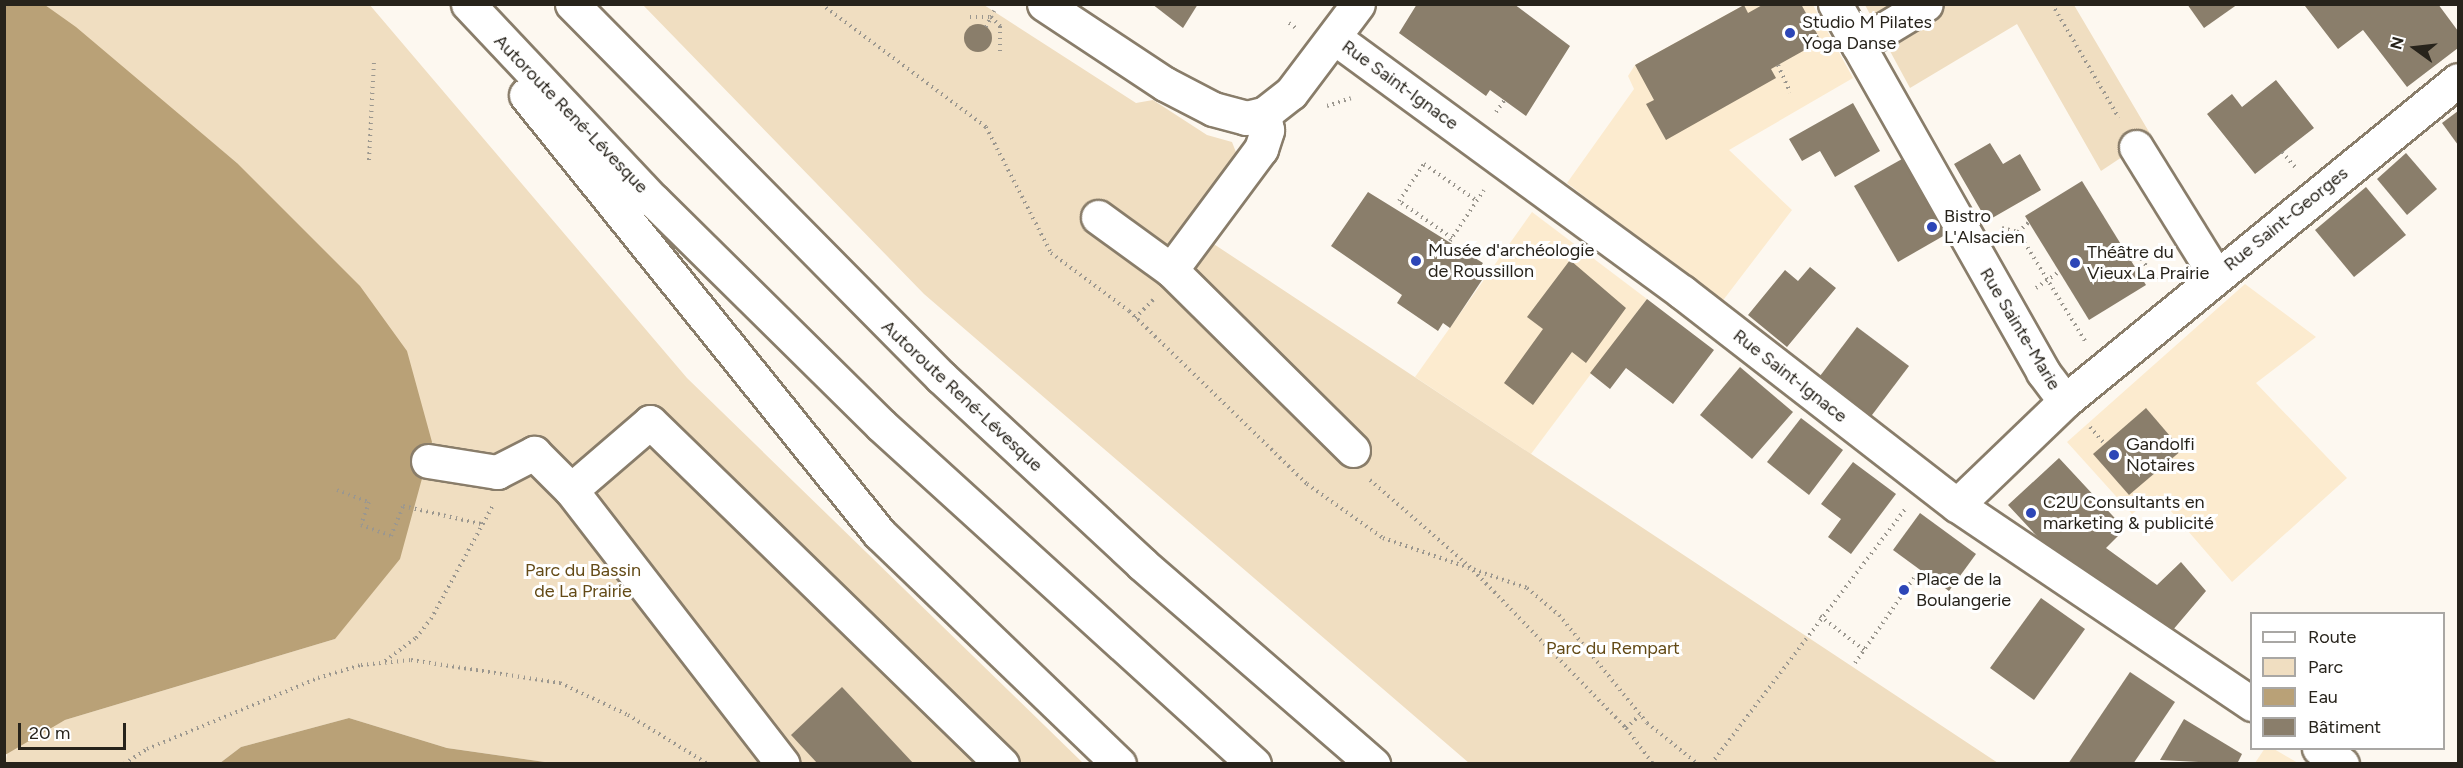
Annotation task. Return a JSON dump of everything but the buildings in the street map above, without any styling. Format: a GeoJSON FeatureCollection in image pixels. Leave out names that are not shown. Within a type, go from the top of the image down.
{"type":"FeatureCollection","features":[{"type":"Feature","properties":{"kind":"main road"},"geometry":{"type":"LineString","coordinates":[[453,4],[879,533],[1119,764]]}},
{"type":"Feature","properties":{"kind":"main road","name":"Autoroute René-Lévesque"},"geometry":{"type":"LineString","coordinates":[[468,4],[653,200],[881,425],[1254,764]]}},
{"type":"Feature","properties":{"kind":"main road","name":"Autoroute René-Lévesque"},"geometry":{"type":"LineString","coordinates":[[572,4],[940,377],[1142,564],[1373,764]]}},
{"type":"Feature","properties":{"kind":"main road"},"geometry":{"type":"LineString","coordinates":[[1044,4],[1165,84],[1213,109],[1255,116],[1267,130],[1262,149],[1164,283]]}},
{"type":"Feature","properties":{"kind":"main road"},"geometry":{"type":"LineString","coordinates":[[1255,116],[1304,80],[1358,4]]}},
{"type":"Feature","properties":{"kind":"main road","name":"Rue Sainte-Marie"},"geometry":{"type":"LineString","coordinates":[[1835,4],[2043,372],[2074,410]]}},
{"type":"Feature","properties":{"kind":"main road"},"geometry":{"type":"LineString","coordinates":[[1858,45],[1926,4]]}},
{"type":"Feature","properties":{"kind":"main road","name":"Rue Saint-Ignace"},"geometry":{"type":"LineString","coordinates":[[1335,38],[1673,286],[1957,506],[2250,703]]}},
{"type":"Feature","properties":{"kind":"main road","name":"Rue Saint-Georges"},"geometry":{"type":"LineString","coordinates":[[1957,506],[2074,410],[2216,276],[2458,80]]}},
{"type":"Feature","properties":{"kind":"main road"},"geometry":{"type":"LineString","coordinates":[[2136,147],[2216,276]]}},
{"type":"Feature","properties":{"kind":"main road"},"geometry":{"type":"LineString","coordinates":[[1098,217],[1164,283],[1360,462]]}},
{"type":"Feature","properties":{"kind":"main road"},"geometry":{"type":"LineString","coordinates":[[571,490],[650,422],[1002,764]]}},
{"type":"Feature","properties":{"kind":"main road"},"geometry":{"type":"LineString","coordinates":[[428,461],[497,472],[534,453],[571,490],[783,764]]}},
{"type":"Feature","properties":{"kind":"main road"},"geometry":{"type":"LineString","coordinates":[[2322,750],[2342,764]]}},
{"type":"Feature","properties":{"kind":"path"},"geometry":{"type":"LineString","coordinates":[[2052,4],[2136,147]]}},
{"type":"Feature","properties":{"kind":"path"},"geometry":{"type":"LineString","coordinates":[[986,27],[994,11]]}},
{"type":"Feature","properties":{"kind":"path"},"geometry":{"type":"LineString","coordinates":[[970,17],[992,17],[1000,26],[1000,52]]}},
{"type":"Feature","properties":{"kind":"path"},"geometry":{"type":"LineString","coordinates":[[369,160],[374,62]]}},
{"type":"Feature","properties":{"kind":"path"},"geometry":{"type":"LineString","coordinates":[[1778,65],[1790,92]]}},
{"type":"Feature","properties":{"kind":"path"},"geometry":{"type":"LineString","coordinates":[[1477,201],[1424,164],[1399,201],[1451,239],[1477,201],[1487,186]]}},
{"type":"Feature","properties":{"kind":"path"},"geometry":{"type":"LineString","coordinates":[[1995,232],[2018,231],[2029,222]]}},
{"type":"Feature","properties":{"kind":"path"},"geometry":{"type":"LineString","coordinates":[[2018,231],[2087,344]]}},
{"type":"Feature","properties":{"kind":"path"},"geometry":{"type":"LineString","coordinates":[[2131,260],[2138,254],[2151,273]]}},
{"type":"Feature","properties":{"kind":"path"},"geometry":{"type":"LineString","coordinates":[[2031,292],[2060,272]]}},
{"type":"Feature","properties":{"kind":"path"},"geometry":{"type":"LineString","coordinates":[[1135,318],[1164,283]]}},
{"type":"Feature","properties":{"kind":"path"},"geometry":{"type":"LineString","coordinates":[[2074,410],[2105,444]]}},
{"type":"Feature","properties":{"kind":"path"},"geometry":{"type":"LineString","coordinates":[[1360,462],[1371,483],[1469,566],[1626,728],[1653,764]]}},
{"type":"Feature","properties":{"kind":"path"},"geometry":{"type":"LineString","coordinates":[[337,490],[369,502],[361,525],[391,536],[403,506],[482,524]]}},
{"type":"Feature","properties":{"kind":"path"},"geometry":{"type":"LineString","coordinates":[[1711,764],[1820,616],[1912,501]]}},
{"type":"Feature","properties":{"kind":"path"},"geometry":{"type":"LineString","coordinates":[[385,662],[416,638],[430,619],[493,504]]}},
{"type":"Feature","properties":{"kind":"path"},"geometry":{"type":"LineString","coordinates":[[1855,663],[1920,569]]}},
{"type":"Feature","properties":{"kind":"path"},"geometry":{"type":"LineString","coordinates":[[1820,616],[1864,650]]}},
{"type":"Feature","properties":{"kind":"path"},"geometry":{"type":"LineString","coordinates":[[123,764],[147,748],[318,678],[385,662],[454,663],[560,683],[628,715],[708,764]]}},
{"type":"Feature","properties":{"kind":"path"},"geometry":{"type":"LineString","coordinates":[[1626,728],[1640,715]]}},
{"type":"Feature","properties":{"kind":"shaded area"},"geometry":{"type":"Polygon","coordinates":[[[1744,5],[1813,5],[1853,78],[1729,150],[1792,210],[1721,303],[1567,183],[1634,89],[1628,76],[1635,65],[1744,5]]]}},
{"type":"Feature","properties":{"kind":"shaded area"},"geometry":{"type":"Polygon","coordinates":[[[1532,212],[1647,299],[1531,454],[1415,377],[1532,212]]]}},
{"type":"Feature","properties":{"kind":"shaded area"},"geometry":{"type":"Polygon","coordinates":[[[2245,284],[2316,337],[2256,383],[2347,478],[2232,582],[2157,495],[2132,514],[2067,442],[2245,284]]]}},
{"type":"Feature","properties":{"kind":"shaded area"},"geometry":{"type":"Polygon","coordinates":[[[2264,750],[2276,750],[2298,763],[2255,763],[2264,750]]]}},
{"type":"Feature","properties":{"kind":"green space","name":"Parc du Bassin de La Prairie"},"geometry":{"type":"Polygon","coordinates":[[[369,4],[687,378],[1083,763],[552,763],[447,748],[349,718],[241,747],[220,763],[5,764],[8,749],[65,720],[335,639],[237,163],[45,5],[369,4]]]}},
{"type":"Feature","properties":{"kind":"green space","name":"Parc du Rempart"},"geometry":{"type":"Polygon","coordinates":[[[643,5],[984,5],[1136,103],[1153,100],[1207,135],[1232,142],[1239,160],[1185,225],[1998,763],[1469,763],[924,294],[643,5]]]}},
{"type":"Feature","properties":{"kind":"green space"},"geometry":{"type":"Polygon","coordinates":[[[1865,5],[2074,5],[2152,137],[2101,171],[2017,24],[1910,88],[1865,5]]]}},
{"type":"Feature","properties":{"kind":"water"},"geometry":{"type":"Polygon","coordinates":[[[5,5],[45,5],[76,27],[237,163],[360,286],[407,351],[432,442],[400,559],[335,639],[65,720],[5,755],[5,5]]]}},
{"type":"Feature","properties":{"kind":"water"},"geometry":{"type":"Polygon","coordinates":[[[349,718],[447,748],[552,763],[220,763],[241,747],[349,718]]]}},
{"type":"Feature","properties":{"kind":"place","name":"Studio M Pilates Yoga Danse"},"geometry":{"type":"Point","coordinates":[1790,33]}},
{"type":"Feature","properties":{"kind":"place","name":"Bistro L'Alsacien"},"geometry":{"type":"Point","coordinates":[1932,227]}},
{"type":"Feature","properties":{"kind":"place","name":"Musée d'archéologie de Roussillon"},"geometry":{"type":"Point","coordinates":[1416,261]}},
{"type":"Feature","properties":{"kind":"place","name":"Théâtre du Vieux La Prairie"},"geometry":{"type":"Point","coordinates":[2075,263]}},
{"type":"Feature","properties":{"kind":"place","name":"Gandolfi Notaires"},"geometry":{"type":"Point","coordinates":[2114,455]}},
{"type":"Feature","properties":{"kind":"place","name":"C2U Consultants en marketing & publicité"},"geometry":{"type":"Point","coordinates":[2031,513]}},
{"type":"Feature","properties":{"kind":"place","name":"Place de la Boulangerie"},"geometry":{"type":"Point","coordinates":[1904,590]}}]}
